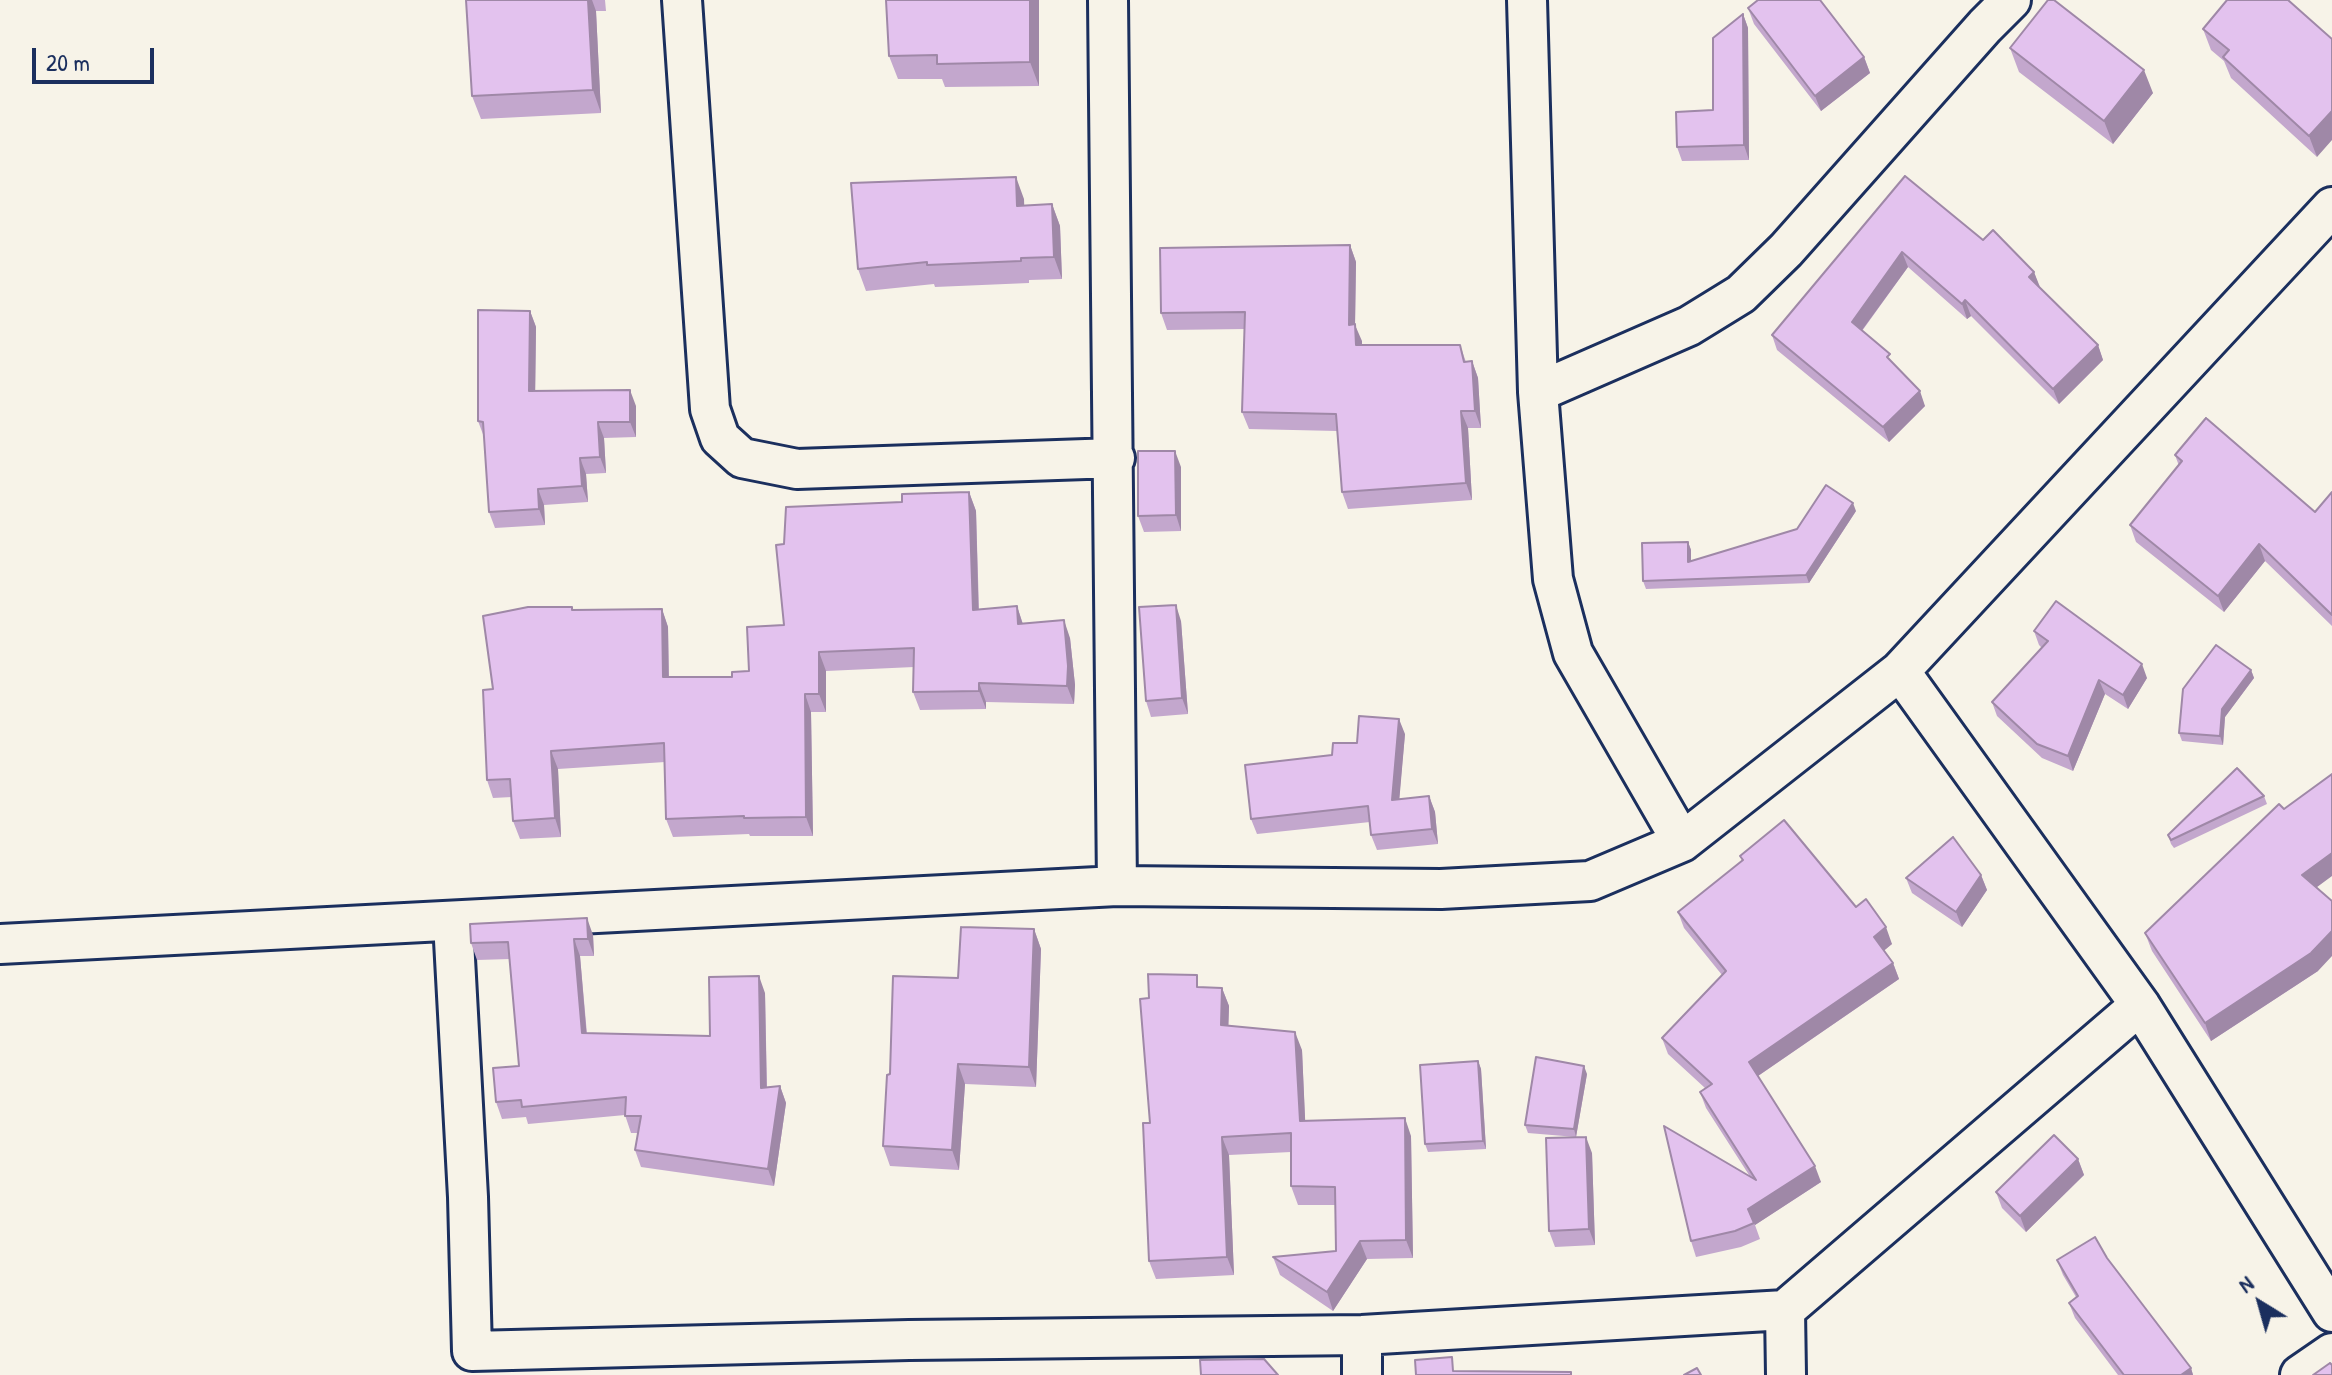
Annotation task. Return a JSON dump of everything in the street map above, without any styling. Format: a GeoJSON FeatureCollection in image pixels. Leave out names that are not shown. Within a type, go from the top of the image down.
{"type":"FeatureCollection","features":[{"type":"Feature","properties":{"kind":"street"},"geometry":{"type":"LineString","coordinates":[[682,0],[710,409],[720,438],[742,458],[797,469],[1115,458]]}},
{"type":"Feature","properties":{"kind":"street"},"geometry":{"type":"LineString","coordinates":[[1108,0],[1117,886]]}},
{"type":"Feature","properties":{"kind":"street"},"geometry":{"type":"LineString","coordinates":[[1527,0],[1538,392],[1553,579],[1573,653],[1682,842]]}},
{"type":"Feature","properties":{"kind":"street"},"geometry":{"type":"LineString","coordinates":[[1538,392],[1689,326],[1741,294],[1786,250],[2011,0]]}},
{"type":"Feature","properties":{"kind":"street"},"geometry":{"type":"LineString","coordinates":[[0,944],[1117,886],[1441,889],[1590,881],[1682,842],[1900,671],[2332,207]]}},
{"type":"Feature","properties":{"kind":"street"},"geometry":{"type":"LineString","coordinates":[[1900,671],[2140,1005],[2332,1312]]}},
{"type":"Feature","properties":{"kind":"street"},"geometry":{"type":"LineString","coordinates":[[453,922],[468,1197],[472,1363],[909,1340],[1362,1335],[1785,1310],[2140,1005]]}},
{"type":"Feature","properties":{"kind":"street"},"geometry":{"type":"LineString","coordinates":[[1785,1310],[1786,1375]]}},
{"type":"Feature","properties":{"kind":"street"},"geometry":{"type":"LineString","coordinates":[[1362,1335],[1362,1375]]}},
{"type":"Feature","properties":{"kind":"street"},"geometry":{"type":"LineString","coordinates":[[2300,1375],[2332,1353]]}},
{"type":"Feature","properties":{"kind":"building"},"geometry":{"type":"Polygon","coordinates":[[[466,0],[588,0],[593,90],[472,96],[466,0]]]}},
{"type":"Feature","properties":{"kind":"building"},"geometry":{"type":"Polygon","coordinates":[[[886,0],[1030,0],[1030,62],[937,64],[937,55],[889,56],[886,0]]]}},
{"type":"Feature","properties":{"kind":"building"},"geometry":{"type":"Polygon","coordinates":[[[1758,0],[1820,0],[1864,57],[1815,96],[1748,8],[1758,0]]]}},
{"type":"Feature","properties":{"kind":"building"},"geometry":{"type":"Polygon","coordinates":[[[2048,0],[2054,0],[2144,70],[2104,121],[2010,48],[2048,0]]]}},
{"type":"Feature","properties":{"kind":"building"},"geometry":{"type":"Polygon","coordinates":[[[2227,0],[2288,0],[2332,39],[2332,111],[2309,136],[2223,57],[2229,50],[2203,29],[2227,0]]]}},
{"type":"Feature","properties":{"kind":"building"},"geometry":{"type":"Polygon","coordinates":[[[1743,14],[1744,145],[1677,147],[1676,112],[1713,110],[1713,38],[1743,14]]]}},
{"type":"Feature","properties":{"kind":"building"},"geometry":{"type":"Polygon","coordinates":[[[1905,176],[1983,240],[1993,230],[2034,272],[2029,277],[2098,345],[2053,389],[1965,300],[1962,304],[1902,252],[1852,322],[1890,354],[1887,357],[1920,391],[1883,427],[1772,335],[1905,176]]]}},
{"type":"Feature","properties":{"kind":"building"},"geometry":{"type":"Polygon","coordinates":[[[1016,177],[1017,206],[1052,204],[1054,257],[927,265],[927,262],[858,269],[851,183],[1016,177]]]}},
{"type":"Feature","properties":{"kind":"building"},"geometry":{"type":"Polygon","coordinates":[[[1350,245],[1349,325],[1355,324],[1356,345],[1460,345],[1464,362],[1472,361],[1475,411],[1461,411],[1466,483],[1342,492],[1336,414],[1242,412],[1245,312],[1161,313],[1160,248],[1350,245]]]}},
{"type":"Feature","properties":{"kind":"building"},"geometry":{"type":"Polygon","coordinates":[[[478,310],[530,311],[529,391],[630,390],[630,422],[598,422],[600,457],[580,458],[582,486],[538,489],[539,509],[489,512],[483,422],[478,421],[478,310]]]}},
{"type":"Feature","properties":{"kind":"building"},"geometry":{"type":"Polygon","coordinates":[[[2206,418],[2315,512],[2332,492],[2332,615],[2259,544],[2218,596],[2130,525],[2182,461],[2175,455],[2206,418]]]}},
{"type":"Feature","properties":{"kind":"building"},"geometry":{"type":"Polygon","coordinates":[[[1138,451],[1175,451],[1176,515],[1138,516],[1138,451]]]}},
{"type":"Feature","properties":{"kind":"building"},"geometry":{"type":"Polygon","coordinates":[[[1826,485],[1853,503],[1806,575],[1643,581],[1642,543],[1688,542],[1688,562],[1797,529],[1826,485]]]}},
{"type":"Feature","properties":{"kind":"building"},"geometry":{"type":"Polygon","coordinates":[[[969,492],[973,610],[1017,606],[1018,624],[1064,620],[1067,686],[979,683],[979,691],[913,692],[914,648],[819,652],[819,694],[805,694],[806,817],[666,819],[664,743],[551,751],[555,818],[513,821],[510,779],[487,780],[483,690],[493,689],[483,616],[528,607],[662,609],[663,677],[732,677],[732,672],[749,671],[747,627],[784,625],[776,545],[784,544],[786,507],[902,502],[902,494],[969,492]]]}},
{"type":"Feature","properties":{"kind":"building"},"geometry":{"type":"Polygon","coordinates":[[[2056,601],[2142,664],[2123,695],[2099,680],[2068,756],[2037,744],[1992,702],[2048,641],[2034,631],[2056,601]]]}},
{"type":"Feature","properties":{"kind":"building"},"geometry":{"type":"Polygon","coordinates":[[[1176,605],[1182,698],[1146,701],[1139,607],[1176,605]]]}},
{"type":"Feature","properties":{"kind":"building"},"geometry":{"type":"Polygon","coordinates":[[[2216,645],[2251,670],[2222,709],[2220,736],[2179,733],[2183,689],[2216,645]]]}},
{"type":"Feature","properties":{"kind":"building"},"geometry":{"type":"Polygon","coordinates":[[[1359,716],[1399,719],[1392,800],[1429,796],[1432,829],[1371,835],[1368,806],[1251,819],[1245,765],[1332,755],[1333,743],[1357,743],[1359,716]]]}},
{"type":"Feature","properties":{"kind":"building"},"geometry":{"type":"Polygon","coordinates":[[[2237,768],[2264,796],[2171,840],[2168,835],[2237,768]]]}},
{"type":"Feature","properties":{"kind":"building"},"geometry":{"type":"Polygon","coordinates":[[[2332,774],[2332,853],[2302,875],[2332,901],[2332,931],[2311,953],[2205,1023],[2145,933],[2279,804],[2284,809],[2332,774]]]}},
{"type":"Feature","properties":{"kind":"building"},"geometry":{"type":"Polygon","coordinates":[[[1784,820],[1856,907],[1866,899],[1886,927],[1874,937],[1893,963],[1749,1062],[1815,1166],[1748,1209],[1754,1223],[1735,1231],[1691,1241],[1664,1126],[1756,1180],[1700,1092],[1712,1084],[1662,1038],[1726,971],[1678,912],[1743,860],[1740,856],[1784,820]]]}},
{"type":"Feature","properties":{"kind":"building"},"geometry":{"type":"Polygon","coordinates":[[[1953,837],[1981,875],[1956,912],[1906,878],[1953,837]]]}},
{"type":"Feature","properties":{"kind":"building"},"geometry":{"type":"Polygon","coordinates":[[[587,918],[588,939],[574,939],[582,1033],[710,1036],[709,977],[759,976],[761,1088],[780,1086],[768,1169],[635,1150],[641,1116],[625,1116],[626,1097],[522,1107],[521,1100],[496,1102],[493,1068],[519,1066],[508,942],[471,943],[470,924],[587,918]]]}},
{"type":"Feature","properties":{"kind":"building"},"geometry":{"type":"Polygon","coordinates":[[[961,927],[1034,929],[1029,1067],[958,1064],[952,1150],[883,1146],[887,1075],[890,1074],[893,976],[958,978],[961,927]]]}},
{"type":"Feature","properties":{"kind":"building"},"geometry":{"type":"Polygon","coordinates":[[[1148,974],[1197,975],[1197,987],[1222,988],[1221,1025],[1295,1032],[1300,1121],[1405,1118],[1406,1240],[1360,1241],[1327,1292],[1273,1257],[1336,1251],[1335,1187],[1291,1186],[1291,1133],[1222,1137],[1227,1257],[1149,1261],[1143,1123],[1150,1123],[1140,999],[1149,998],[1148,974]]]}},
{"type":"Feature","properties":{"kind":"building"},"geometry":{"type":"Polygon","coordinates":[[[1536,1057],[1584,1066],[1574,1129],[1525,1125],[1536,1057]]]}},
{"type":"Feature","properties":{"kind":"building"},"geometry":{"type":"Polygon","coordinates":[[[1478,1061],[1483,1141],[1425,1144],[1420,1065],[1478,1061]]]}},
{"type":"Feature","properties":{"kind":"building"},"geometry":{"type":"Polygon","coordinates":[[[2054,1135],[2078,1159],[2020,1216],[1996,1192],[2054,1135]]]}},
{"type":"Feature","properties":{"kind":"building"},"geometry":{"type":"Polygon","coordinates":[[[1586,1137],[1589,1229],[1549,1231],[1546,1138],[1586,1137]]]}},
{"type":"Feature","properties":{"kind":"building"},"geometry":{"type":"Polygon","coordinates":[[[2095,1237],[2107,1258],[2191,1368],[2181,1375],[2124,1375],[2069,1303],[2078,1296],[2057,1260],[2095,1237]]]}},
{"type":"Feature","properties":{"kind":"building"},"geometry":{"type":"Polygon","coordinates":[[[1452,1357],[1453,1371],[1571,1372],[1571,1375],[1416,1375],[1415,1360],[1452,1357]]]}},
{"type":"Feature","properties":{"kind":"building"},"geometry":{"type":"Polygon","coordinates":[[[1264,1359],[1278,1375],[1201,1375],[1200,1360],[1264,1359]]]}},
{"type":"Feature","properties":{"kind":"building"},"geometry":{"type":"Polygon","coordinates":[[[2330,1363],[2332,1375],[2313,1375],[2330,1363]]]}},
{"type":"Feature","properties":{"kind":"building"},"geometry":{"type":"Polygon","coordinates":[[[1697,1368],[1701,1375],[1684,1375],[1697,1368]]]}}]}
